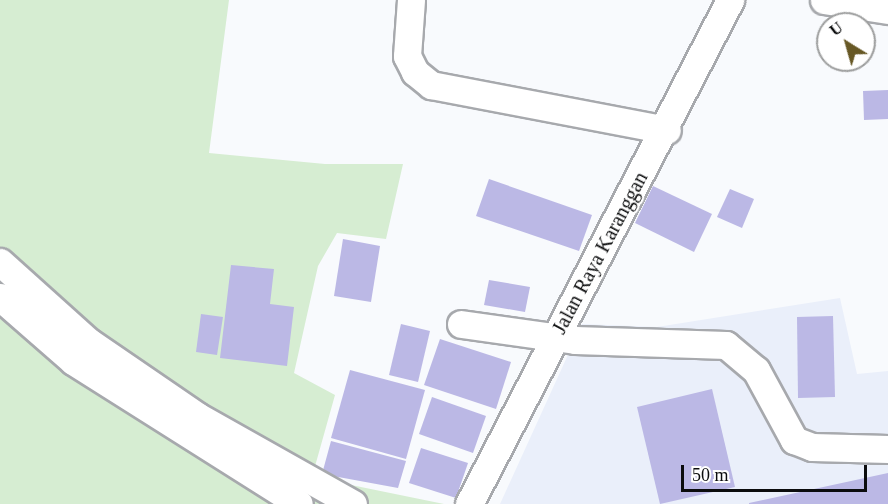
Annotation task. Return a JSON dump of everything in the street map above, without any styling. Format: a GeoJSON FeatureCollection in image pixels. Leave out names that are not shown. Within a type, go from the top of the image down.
{"type":"FeatureCollection","features":[{"type":"Feature","properties":{"kind":"street"},"geometry":{"type":"LineString","coordinates":[[411,0],[407,56],[415,72],[431,86],[667,130]]}},
{"type":"Feature","properties":{"kind":"street","name":"Jalan Raya Karanggan"},"geometry":{"type":"LineString","coordinates":[[469,504],[555,336],[667,130],[730,0]]}},
{"type":"Feature","properties":{"kind":"street"},"geometry":{"type":"LineString","coordinates":[[824,0],[888,10]]}},
{"type":"Feature","properties":{"kind":"street"},"geometry":{"type":"LineString","coordinates":[[0,262],[89,342],[197,416],[305,498]]}},
{"type":"Feature","properties":{"kind":"street"},"geometry":{"type":"LineString","coordinates":[[0,297],[82,367],[305,498],[353,504]]}},
{"type":"Feature","properties":{"kind":"street"},"geometry":{"type":"LineString","coordinates":[[461,324],[555,336],[726,345],[756,370],[794,440],[812,447],[888,449]]}},
{"type":"Feature","properties":{"kind":"shaded area"},"geometry":{"type":"Polygon","coordinates":[[[840,298],[857,374],[888,371],[888,504],[500,504],[582,324],[657,327],[840,298]]]}},
{"type":"Feature","properties":{"kind":"green space"},"geometry":{"type":"Polygon","coordinates":[[[0,0],[229,0],[209,153],[325,164],[403,164],[386,239],[337,233],[318,266],[294,373],[335,395],[312,477],[444,504],[0,504],[0,0]]]}},
{"type":"Feature","properties":{"kind":"building"},"geometry":{"type":"Polygon","coordinates":[[[888,90],[888,119],[864,120],[863,91],[888,90]]]}},
{"type":"Feature","properties":{"kind":"building"},"geometry":{"type":"Polygon","coordinates":[[[489,179],[592,215],[579,251],[476,216],[489,179]]]}},
{"type":"Feature","properties":{"kind":"building"},"geometry":{"type":"Polygon","coordinates":[[[653,186],[712,214],[694,252],[635,223],[653,186]]]}},
{"type":"Feature","properties":{"kind":"building"},"geometry":{"type":"Polygon","coordinates":[[[730,189],[754,199],[742,228],[717,217],[730,189]]]}},
{"type":"Feature","properties":{"kind":"building"},"geometry":{"type":"Polygon","coordinates":[[[343,239],[380,246],[371,302],[334,296],[343,239]]]}},
{"type":"Feature","properties":{"kind":"building"},"geometry":{"type":"Polygon","coordinates":[[[231,265],[274,269],[270,304],[294,307],[287,366],[220,358],[231,265]]]}},
{"type":"Feature","properties":{"kind":"building"},"geometry":{"type":"Polygon","coordinates":[[[489,280],[530,287],[525,312],[484,305],[489,280]]]}},
{"type":"Feature","properties":{"kind":"building"},"geometry":{"type":"Polygon","coordinates":[[[201,314],[223,317],[217,355],[196,352],[201,314]]]}},
{"type":"Feature","properties":{"kind":"building"},"geometry":{"type":"Polygon","coordinates":[[[833,316],[835,397],[798,398],[797,317],[833,316]]]}},
{"type":"Feature","properties":{"kind":"building"},"geometry":{"type":"Polygon","coordinates":[[[401,324],[430,331],[418,382],[389,375],[401,324]]]}},
{"type":"Feature","properties":{"kind":"building"},"geometry":{"type":"Polygon","coordinates":[[[440,339],[511,362],[496,409],[424,385],[440,339]]]}},
{"type":"Feature","properties":{"kind":"building"},"geometry":{"type":"Polygon","coordinates":[[[350,370],[425,390],[406,459],[331,438],[350,370]]]}},
{"type":"Feature","properties":{"kind":"building"},"geometry":{"type":"Polygon","coordinates":[[[712,389],[735,487],[660,504],[637,407],[712,389]]]}},
{"type":"Feature","properties":{"kind":"building"},"geometry":{"type":"Polygon","coordinates":[[[432,397],[486,416],[473,453],[419,434],[432,397]]]}},
{"type":"Feature","properties":{"kind":"building"},"geometry":{"type":"Polygon","coordinates":[[[331,441],[406,461],[398,488],[322,474],[331,441]]]}},
{"type":"Feature","properties":{"kind":"building"},"geometry":{"type":"Polygon","coordinates":[[[421,448],[468,463],[456,498],[409,483],[421,448]]]}},
{"type":"Feature","properties":{"kind":"building"},"geometry":{"type":"Polygon","coordinates":[[[888,473],[888,504],[749,504],[749,503],[888,473]]]}}]}
